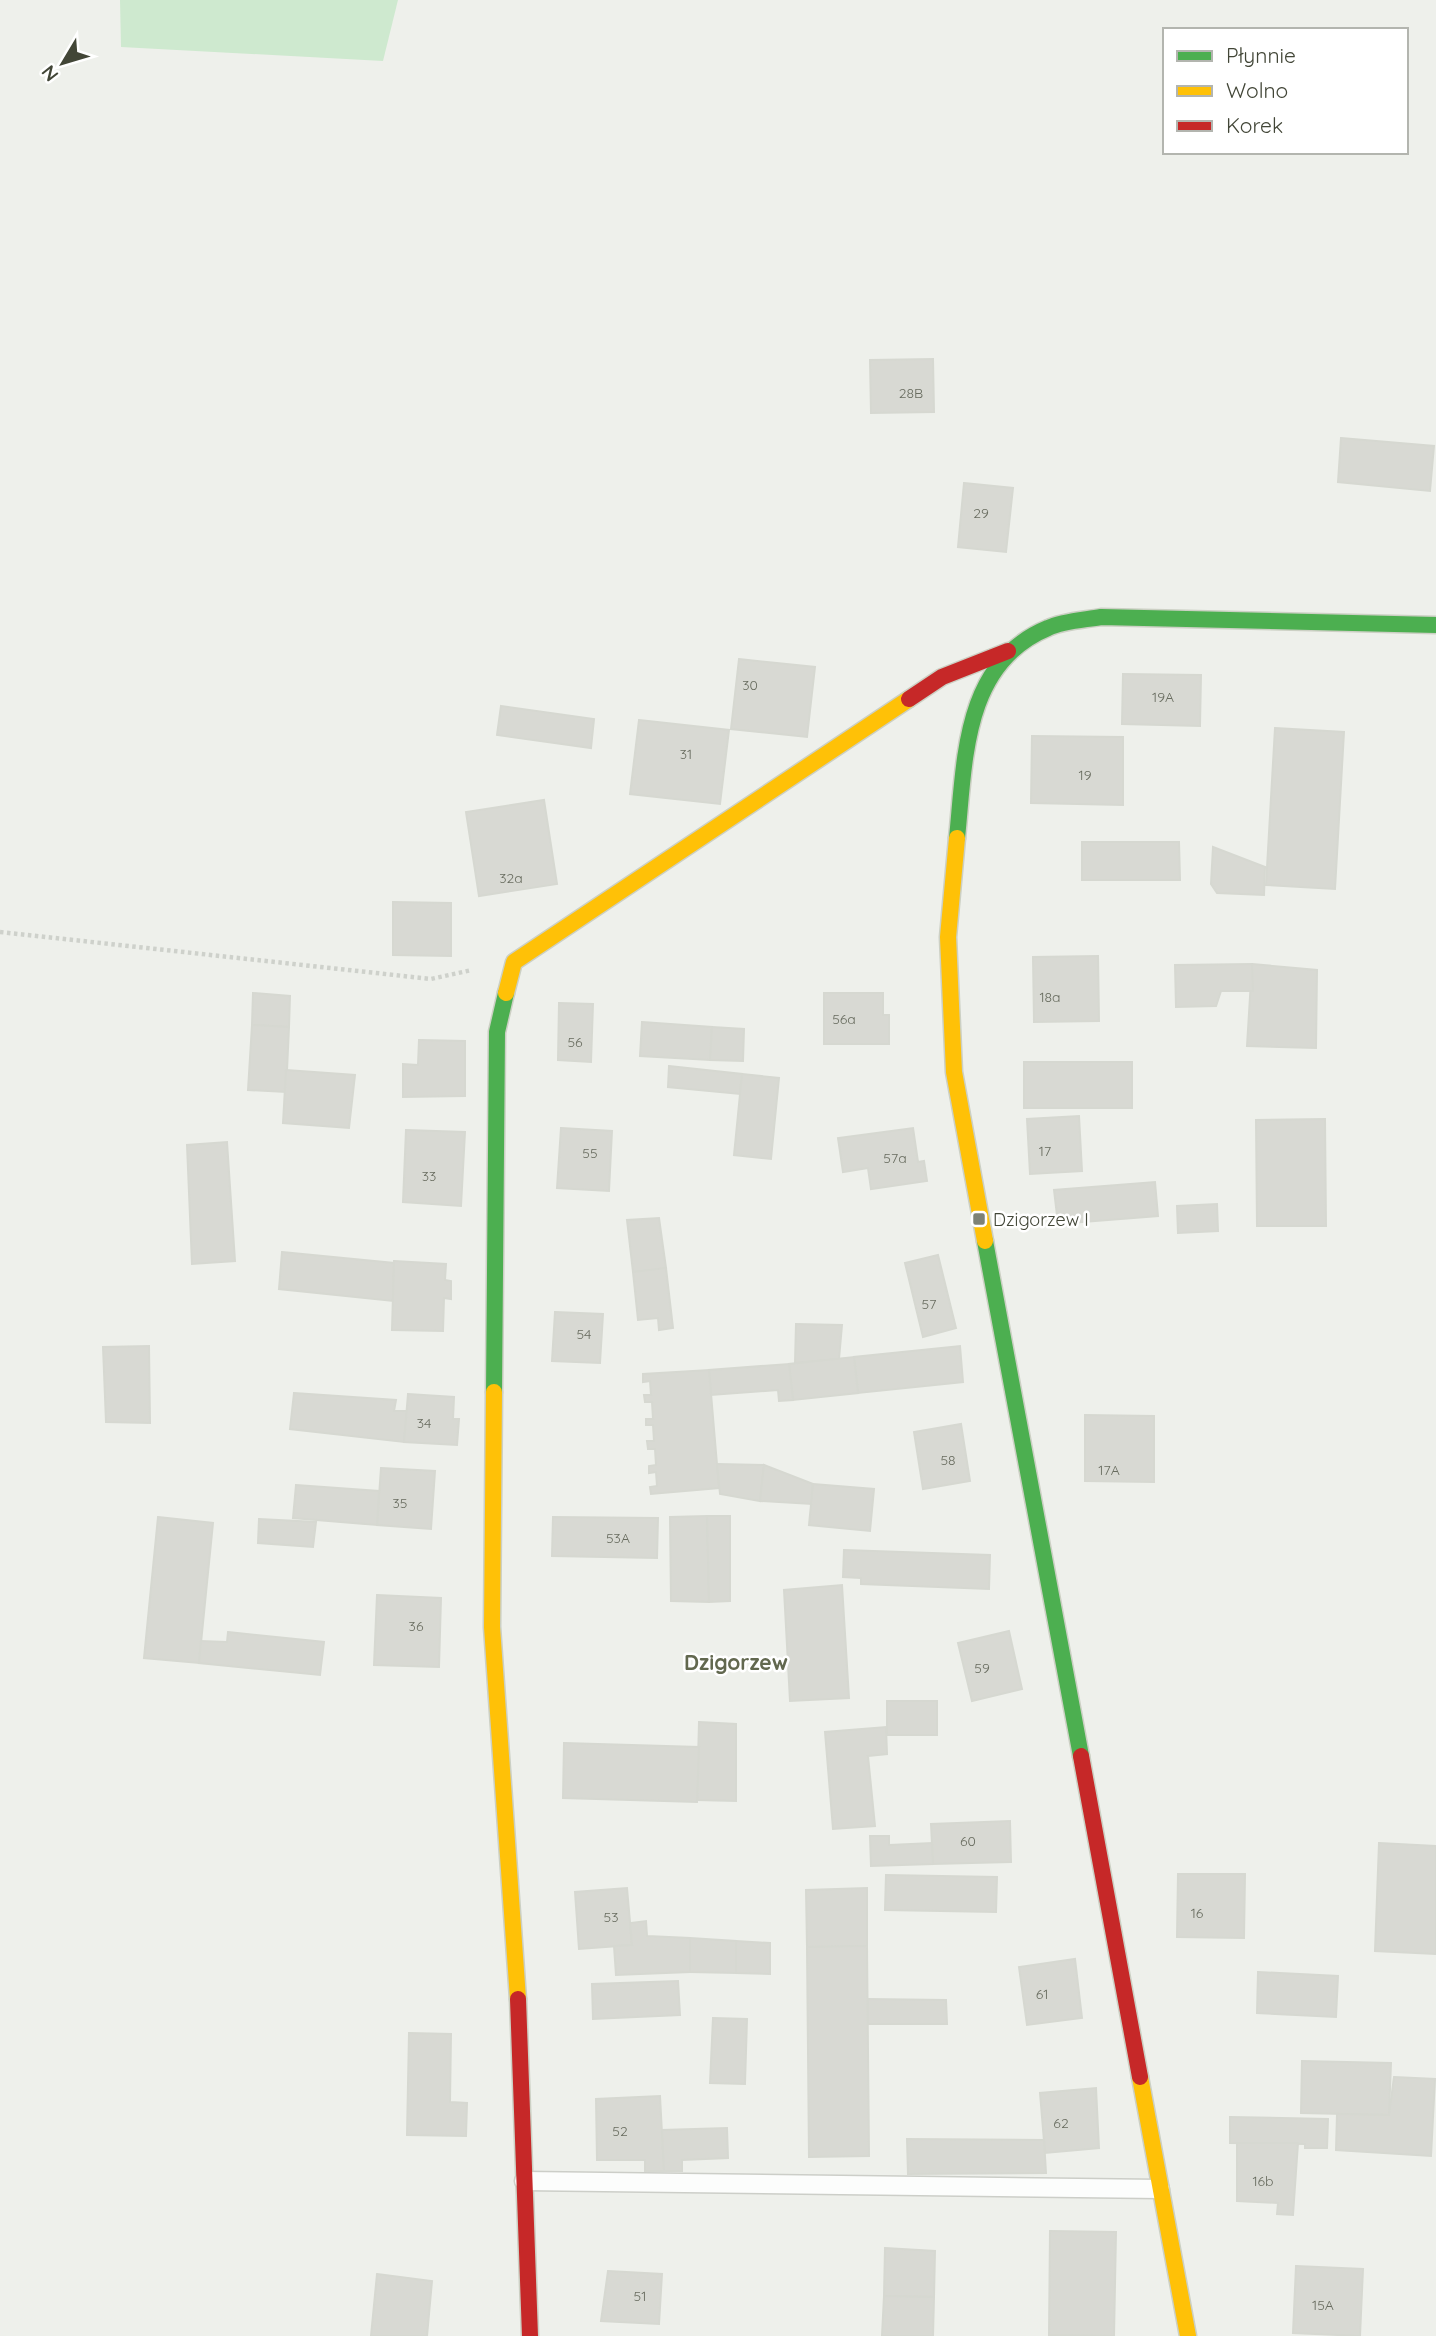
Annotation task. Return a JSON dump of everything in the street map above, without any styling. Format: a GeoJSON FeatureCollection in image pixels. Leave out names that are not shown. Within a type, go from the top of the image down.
{"type":"FeatureCollection","features":[{"type":"Feature","properties":{"kind":"street"},"geometry":{"type":"LineString","coordinates":[[530,2336],[518,1987],[492,1627],[497,1032],[514,962],[942,677],[1008,651],[1049,627],[1101,617],[1436,625]]}},
{"type":"Feature","properties":{"kind":"street"},"geometry":{"type":"LineString","coordinates":[[1008,651],[981,692],[966,750],[948,937],[954,1072],[1188,2336]]}},
{"type":"Feature","properties":{"kind":"lane"},"geometry":{"type":"LineString","coordinates":[[524,2181],[1160,2189]]}},
{"type":"Feature","properties":{"kind":"path"},"geometry":{"type":"LineString","coordinates":[[0,932],[431,979],[514,962]]}},
{"type":"Feature","properties":{"kind":"green space"},"geometry":{"type":"Polygon","coordinates":[[[120,0],[398,0],[383,61],[121,47],[120,0]]]}},
{"type":"Feature","properties":{"kind":"building"},"geometry":{"type":"Polygon","coordinates":[[[933,359],[934,412],[871,413],[870,360],[933,359]]]}},
{"type":"Feature","properties":{"kind":"building"},"geometry":{"type":"Polygon","coordinates":[[[1341,438],[1434,446],[1430,491],[1338,482],[1341,438]]]}},
{"type":"Feature","properties":{"kind":"building"},"geometry":{"type":"Polygon","coordinates":[[[964,483],[1013,488],[1006,552],[958,547],[964,483]]]}},
{"type":"Feature","properties":{"kind":"building"},"geometry":{"type":"Polygon","coordinates":[[[739,659],[815,667],[807,737],[731,729],[739,659]]]}},
{"type":"Feature","properties":{"kind":"building"},"geometry":{"type":"Polygon","coordinates":[[[1123,674],[1201,675],[1200,726],[1122,724],[1123,674]]]}},
{"type":"Feature","properties":{"kind":"building"},"geometry":{"type":"Polygon","coordinates":[[[501,706],[594,719],[591,748],[497,735],[501,706]]]}},
{"type":"Feature","properties":{"kind":"building"},"geometry":{"type":"Polygon","coordinates":[[[639,720],[729,730],[720,804],[630,794],[639,720]]]}},
{"type":"Feature","properties":{"kind":"building"},"geometry":{"type":"Polygon","coordinates":[[[1275,728],[1344,732],[1335,889],[1266,885],[1275,728]]]}},
{"type":"Feature","properties":{"kind":"building"},"geometry":{"type":"Polygon","coordinates":[[[1032,736],[1123,737],[1123,805],[1031,803],[1032,736]]]}},
{"type":"Feature","properties":{"kind":"building"},"geometry":{"type":"Polygon","coordinates":[[[544,800],[557,884],[479,896],[466,812],[544,800]]]}},
{"type":"Feature","properties":{"kind":"building"},"geometry":{"type":"Polygon","coordinates":[[[1082,842],[1179,842],[1180,880],[1082,880],[1082,842]]]}},
{"type":"Feature","properties":{"kind":"building"},"geometry":{"type":"Polygon","coordinates":[[[1213,847],[1265,867],[1264,895],[1217,893],[1211,884],[1213,847]]]}},
{"type":"Feature","properties":{"kind":"building"},"geometry":{"type":"Polygon","coordinates":[[[393,902],[451,903],[451,956],[393,955],[393,902]]]}},
{"type":"Feature","properties":{"kind":"building"},"geometry":{"type":"Polygon","coordinates":[[[1098,956],[1099,1021],[1034,1022],[1033,957],[1098,956]]]}},
{"type":"Feature","properties":{"kind":"building"},"geometry":{"type":"Polygon","coordinates":[[[1252,964],[1317,970],[1316,1048],[1247,1046],[1252,964]]]}},
{"type":"Feature","properties":{"kind":"building"},"geometry":{"type":"Polygon","coordinates":[[[1252,964],[1253,991],[1221,991],[1216,1006],[1176,1007],[1175,965],[1252,964]]]}},
{"type":"Feature","properties":{"kind":"building"},"geometry":{"type":"Polygon","coordinates":[[[253,993],[290,996],[289,1027],[252,1025],[253,993]]]}},
{"type":"Feature","properties":{"kind":"building"},"geometry":{"type":"Polygon","coordinates":[[[824,993],[883,993],[883,1015],[889,1015],[889,1044],[824,1044],[824,993]]]}},
{"type":"Feature","properties":{"kind":"building"},"geometry":{"type":"Polygon","coordinates":[[[559,1003],[593,1004],[591,1062],[558,1060],[559,1003]]]}},
{"type":"Feature","properties":{"kind":"building"},"geometry":{"type":"Polygon","coordinates":[[[642,1022],[712,1027],[710,1060],[640,1056],[642,1022]]]}},
{"type":"Feature","properties":{"kind":"building"},"geometry":{"type":"Polygon","coordinates":[[[252,1025],[289,1027],[286,1092],[248,1090],[252,1025]]]}},
{"type":"Feature","properties":{"kind":"building"},"geometry":{"type":"Polygon","coordinates":[[[712,1027],[744,1029],[743,1061],[710,1060],[712,1027]]]}},
{"type":"Feature","properties":{"kind":"building"},"geometry":{"type":"Polygon","coordinates":[[[419,1040],[465,1041],[465,1096],[403,1097],[403,1064],[418,1065],[419,1040]]]}},
{"type":"Feature","properties":{"kind":"building"},"geometry":{"type":"Polygon","coordinates":[[[1024,1062],[1132,1062],[1132,1108],[1024,1108],[1024,1062]]]}},
{"type":"Feature","properties":{"kind":"building"},"geometry":{"type":"Polygon","coordinates":[[[669,1066],[742,1074],[740,1094],[668,1087],[669,1066]]]}},
{"type":"Feature","properties":{"kind":"building"},"geometry":{"type":"Polygon","coordinates":[[[286,1070],[355,1075],[349,1128],[283,1123],[286,1070]]]}},
{"type":"Feature","properties":{"kind":"building"},"geometry":{"type":"Polygon","coordinates":[[[742,1074],[779,1078],[771,1159],[734,1155],[742,1074]]]}},
{"type":"Feature","properties":{"kind":"building"},"geometry":{"type":"Polygon","coordinates":[[[1079,1116],[1082,1171],[1030,1174],[1027,1119],[1079,1116]]]}},
{"type":"Feature","properties":{"kind":"building"},"geometry":{"type":"Polygon","coordinates":[[[1325,1119],[1326,1226],[1257,1226],[1256,1120],[1325,1119]]]}},
{"type":"Feature","properties":{"kind":"building"},"geometry":{"type":"Polygon","coordinates":[[[561,1128],[612,1131],[609,1191],[557,1188],[561,1128]]]}},
{"type":"Feature","properties":{"kind":"building"},"geometry":{"type":"Polygon","coordinates":[[[913,1128],[918,1162],[924,1161],[927,1181],[871,1189],[868,1168],[843,1172],[838,1138],[913,1128]]]}},
{"type":"Feature","properties":{"kind":"building"},"geometry":{"type":"Polygon","coordinates":[[[406,1130],[465,1132],[461,1206],[403,1202],[406,1130]]]}},
{"type":"Feature","properties":{"kind":"building"},"geometry":{"type":"Polygon","coordinates":[[[227,1142],[235,1261],[192,1264],[187,1145],[227,1142]]]}},
{"type":"Feature","properties":{"kind":"building"},"geometry":{"type":"Polygon","coordinates":[[[1155,1182],[1158,1216],[1058,1224],[1054,1190],[1155,1182]]]}},
{"type":"Feature","properties":{"kind":"building"},"geometry":{"type":"Polygon","coordinates":[[[1217,1204],[1218,1231],[1178,1233],[1177,1206],[1217,1204]]]}},
{"type":"Feature","properties":{"kind":"building"},"geometry":{"type":"Polygon","coordinates":[[[659,1218],[666,1268],[633,1272],[627,1220],[659,1218]]]}},
{"type":"Feature","properties":{"kind":"building"},"geometry":{"type":"Polygon","coordinates":[[[282,1252],[394,1263],[393,1301],[279,1289],[282,1252]]]}},
{"type":"Feature","properties":{"kind":"building"},"geometry":{"type":"Polygon","coordinates":[[[938,1255],[956,1328],[923,1337],[905,1263],[938,1255]]]}},
{"type":"Feature","properties":{"kind":"building"},"geometry":{"type":"Polygon","coordinates":[[[394,1261],[446,1264],[445,1280],[451,1281],[451,1299],[444,1298],[443,1331],[392,1330],[394,1261]]]}},
{"type":"Feature","properties":{"kind":"building"},"geometry":{"type":"Polygon","coordinates":[[[666,1268],[673,1328],[659,1330],[658,1318],[638,1320],[633,1272],[666,1268]]]}},
{"type":"Feature","properties":{"kind":"building"},"geometry":{"type":"Polygon","coordinates":[[[555,1312],[603,1314],[600,1363],[552,1361],[555,1312]]]}},
{"type":"Feature","properties":{"kind":"building"},"geometry":{"type":"Polygon","coordinates":[[[796,1324],[842,1325],[839,1359],[795,1363],[796,1324]]]}},
{"type":"Feature","properties":{"kind":"building"},"geometry":{"type":"Polygon","coordinates":[[[149,1346],[150,1423],[106,1422],[103,1347],[149,1346]]]}},
{"type":"Feature","properties":{"kind":"building"},"geometry":{"type":"Polygon","coordinates":[[[960,1346],[963,1382],[858,1393],[854,1357],[960,1346]]]}},
{"type":"Feature","properties":{"kind":"building"},"geometry":{"type":"Polygon","coordinates":[[[854,1357],[858,1393],[793,1400],[789,1364],[854,1357]]]}},
{"type":"Feature","properties":{"kind":"building"},"geometry":{"type":"Polygon","coordinates":[[[789,1364],[793,1400],[779,1401],[778,1390],[711,1395],[709,1370],[789,1364]]]}},
{"type":"Feature","properties":{"kind":"building"},"geometry":{"type":"Polygon","coordinates":[[[709,1370],[719,1488],[651,1494],[650,1487],[657,1486],[656,1472],[649,1473],[649,1466],[656,1465],[655,1449],[648,1449],[647,1441],[654,1441],[653,1425],[646,1425],[646,1419],[653,1419],[652,1402],[645,1402],[644,1395],[651,1395],[650,1381],[643,1382],[643,1374],[709,1370]]]}},
{"type":"Feature","properties":{"kind":"building"},"geometry":{"type":"Polygon","coordinates":[[[294,1393],[396,1400],[394,1411],[407,1411],[404,1442],[290,1429],[294,1393]]]}},
{"type":"Feature","properties":{"kind":"building"},"geometry":{"type":"Polygon","coordinates":[[[408,1394],[454,1397],[453,1419],[459,1419],[457,1445],[404,1442],[408,1394]]]}},
{"type":"Feature","properties":{"kind":"building"},"geometry":{"type":"Polygon","coordinates":[[[1085,1415],[1154,1416],[1154,1482],[1085,1481],[1085,1415]]]}},
{"type":"Feature","properties":{"kind":"building"},"geometry":{"type":"Polygon","coordinates":[[[961,1424],[970,1481],[923,1489],[914,1432],[961,1424]]]}},
{"type":"Feature","properties":{"kind":"building"},"geometry":{"type":"Polygon","coordinates":[[[717,1464],[764,1465],[760,1501],[720,1494],[717,1464]]]}},
{"type":"Feature","properties":{"kind":"building"},"geometry":{"type":"Polygon","coordinates":[[[764,1465],[813,1484],[812,1504],[760,1501],[764,1465]]]}},
{"type":"Feature","properties":{"kind":"building"},"geometry":{"type":"Polygon","coordinates":[[[381,1468],[435,1471],[431,1529],[377,1525],[381,1468]]]}},
{"type":"Feature","properties":{"kind":"building"},"geometry":{"type":"Polygon","coordinates":[[[813,1484],[874,1489],[870,1531],[809,1525],[813,1484]]]}},
{"type":"Feature","properties":{"kind":"building"},"geometry":{"type":"Polygon","coordinates":[[[296,1485],[379,1491],[377,1525],[293,1518],[296,1485]]]}},
{"type":"Feature","properties":{"kind":"building"},"geometry":{"type":"Polygon","coordinates":[[[707,1516],[709,1602],[671,1601],[670,1517],[707,1516]]]}},
{"type":"Feature","properties":{"kind":"building"},"geometry":{"type":"Polygon","coordinates":[[[707,1516],[730,1516],[730,1601],[709,1602],[707,1516]]]}},
{"type":"Feature","properties":{"kind":"building"},"geometry":{"type":"Polygon","coordinates":[[[158,1517],[213,1523],[199,1663],[144,1658],[158,1517]]]}},
{"type":"Feature","properties":{"kind":"building"},"geometry":{"type":"Polygon","coordinates":[[[553,1517],[658,1518],[657,1558],[552,1556],[553,1517]]]}},
{"type":"Feature","properties":{"kind":"building"},"geometry":{"type":"Polygon","coordinates":[[[259,1519],[316,1522],[313,1547],[258,1543],[259,1519]]]}},
{"type":"Feature","properties":{"kind":"building"},"geometry":{"type":"Polygon","coordinates":[[[844,1550],[990,1555],[989,1589],[861,1584],[861,1578],[843,1577],[844,1550]]]}},
{"type":"Feature","properties":{"kind":"building"},"geometry":{"type":"Polygon","coordinates":[[[842,1585],[849,1698],[790,1701],[784,1590],[842,1585]]]}},
{"type":"Feature","properties":{"kind":"building"},"geometry":{"type":"Polygon","coordinates":[[[377,1595],[441,1598],[439,1667],[374,1665],[377,1595]]]}},
{"type":"Feature","properties":{"kind":"building"},"geometry":{"type":"Polygon","coordinates":[[[1009,1631],[1022,1689],[972,1701],[958,1643],[1009,1631]]]}},
{"type":"Feature","properties":{"kind":"building"},"geometry":{"type":"Polygon","coordinates":[[[228,1632],[324,1642],[320,1675],[199,1663],[201,1641],[227,1642],[228,1632]]]}},
{"type":"Feature","properties":{"kind":"building"},"geometry":{"type":"Polygon","coordinates":[[[887,1701],[937,1701],[937,1735],[887,1735],[887,1701]]]}},
{"type":"Feature","properties":{"kind":"building"},"geometry":{"type":"Polygon","coordinates":[[[699,1722],[736,1724],[736,1801],[697,1800],[699,1722]]]}},
{"type":"Feature","properties":{"kind":"building"},"geometry":{"type":"Polygon","coordinates":[[[886,1727],[887,1754],[868,1756],[875,1826],[833,1829],[825,1732],[886,1727]]]}},
{"type":"Feature","properties":{"kind":"building"},"geometry":{"type":"Polygon","coordinates":[[[564,1743],[699,1747],[697,1802],[563,1798],[564,1743]]]}},
{"type":"Feature","properties":{"kind":"building"},"geometry":{"type":"Polygon","coordinates":[[[1010,1821],[1011,1862],[933,1864],[931,1824],[1010,1821]]]}},
{"type":"Feature","properties":{"kind":"building"},"geometry":{"type":"Polygon","coordinates":[[[870,1836],[889,1836],[889,1845],[932,1843],[933,1864],[871,1866],[870,1836]]]}},
{"type":"Feature","properties":{"kind":"building"},"geometry":{"type":"Polygon","coordinates":[[[1379,1843],[1436,1846],[1436,1954],[1375,1951],[1379,1843]]]}},
{"type":"Feature","properties":{"kind":"building"},"geometry":{"type":"Polygon","coordinates":[[[1178,1874],[1245,1874],[1244,1938],[1177,1937],[1178,1874]]]}},
{"type":"Feature","properties":{"kind":"building"},"geometry":{"type":"Polygon","coordinates":[[[886,1875],[997,1877],[996,1912],[885,1910],[886,1875]]]}},
{"type":"Feature","properties":{"kind":"building"},"geometry":{"type":"Polygon","coordinates":[[[627,1888],[632,1945],[579,1949],[575,1892],[627,1888]]]}},
{"type":"Feature","properties":{"kind":"building"},"geometry":{"type":"Polygon","coordinates":[[[867,1888],[867,1946],[807,1947],[806,1890],[867,1888]]]}},
{"type":"Feature","properties":{"kind":"building"},"geometry":{"type":"Polygon","coordinates":[[[646,1921],[647,1936],[690,1938],[690,1972],[616,1975],[614,1946],[632,1945],[630,1923],[646,1921]]]}},
{"type":"Feature","properties":{"kind":"building"},"geometry":{"type":"Polygon","coordinates":[[[690,1938],[736,1941],[736,1973],[690,1972],[690,1938]]]}},
{"type":"Feature","properties":{"kind":"building"},"geometry":{"type":"Polygon","coordinates":[[[736,1941],[770,1943],[770,1974],[736,1973],[736,1941]]]}},
{"type":"Feature","properties":{"kind":"building"},"geometry":{"type":"Polygon","coordinates":[[[867,1946],[869,2156],[809,2157],[807,1947],[867,1946]]]}},
{"type":"Feature","properties":{"kind":"building"},"geometry":{"type":"Polygon","coordinates":[[[1075,1959],[1082,2018],[1027,2025],[1019,1967],[1075,1959]]]}},
{"type":"Feature","properties":{"kind":"building"},"geometry":{"type":"Polygon","coordinates":[[[1258,1972],[1338,1976],[1336,2017],[1257,2013],[1258,1972]]]}},
{"type":"Feature","properties":{"kind":"building"},"geometry":{"type":"Polygon","coordinates":[[[678,1981],[680,2015],[593,2019],[592,1984],[678,1981]]]}},
{"type":"Feature","properties":{"kind":"building"},"geometry":{"type":"Polygon","coordinates":[[[868,1999],[946,2000],[947,2024],[868,2024],[868,1999]]]}},
{"type":"Feature","properties":{"kind":"building"},"geometry":{"type":"Polygon","coordinates":[[[713,2018],[747,2019],[745,2084],[710,2083],[713,2018]]]}},
{"type":"Feature","properties":{"kind":"building"},"geometry":{"type":"Polygon","coordinates":[[[409,2033],[451,2034],[450,2102],[467,2103],[466,2136],[407,2135],[409,2033]]]}},
{"type":"Feature","properties":{"kind":"building"},"geometry":{"type":"Polygon","coordinates":[[[1302,2061],[1391,2063],[1389,2115],[1301,2113],[1302,2061]]]}},
{"type":"Feature","properties":{"kind":"building"},"geometry":{"type":"Polygon","coordinates":[[[1394,2077],[1435,2079],[1431,2156],[1336,2150],[1337,2114],[1389,2115],[1394,2077]]]}},
{"type":"Feature","properties":{"kind":"building"},"geometry":{"type":"Polygon","coordinates":[[[1096,2088],[1099,2148],[1045,2153],[1040,2093],[1096,2088]]]}},
{"type":"Feature","properties":{"kind":"building"},"geometry":{"type":"Polygon","coordinates":[[[660,2096],[664,2171],[645,2171],[645,2160],[597,2160],[596,2099],[660,2096]]]}},
{"type":"Feature","properties":{"kind":"building"},"geometry":{"type":"Polygon","coordinates":[[[1230,2117],[1328,2119],[1327,2148],[1305,2148],[1305,2144],[1230,2143],[1230,2117]]]}},
{"type":"Feature","properties":{"kind":"building"},"geometry":{"type":"Polygon","coordinates":[[[727,2128],[728,2158],[682,2160],[682,2171],[664,2171],[662,2130],[727,2128]]]}},
{"type":"Feature","properties":{"kind":"building"},"geometry":{"type":"Polygon","coordinates":[[[907,2139],[1044,2140],[1046,2173],[908,2174],[907,2139]]]}},
{"type":"Feature","properties":{"kind":"building"},"geometry":{"type":"Polygon","coordinates":[[[1237,2143],[1298,2143],[1293,2215],[1277,2214],[1278,2203],[1237,2201],[1237,2143]]]}},
{"type":"Feature","properties":{"kind":"building"},"geometry":{"type":"Polygon","coordinates":[[[1050,2231],[1116,2232],[1114,2336],[1049,2335],[1050,2231]]]}},
{"type":"Feature","properties":{"kind":"building"},"geometry":{"type":"Polygon","coordinates":[[[885,2248],[935,2251],[934,2297],[884,2296],[885,2248]]]}},
{"type":"Feature","properties":{"kind":"building"},"geometry":{"type":"Polygon","coordinates":[[[1296,2266],[1363,2269],[1360,2336],[1293,2333],[1296,2266]]]}},
{"type":"Feature","properties":{"kind":"building"},"geometry":{"type":"Polygon","coordinates":[[[608,2271],[662,2274],[659,2324],[601,2321],[608,2271]]]}},
{"type":"Feature","properties":{"kind":"building"},"geometry":{"type":"Polygon","coordinates":[[[377,2274],[432,2281],[427,2336],[371,2336],[377,2274]]]}},
{"type":"Feature","properties":{"kind":"building"},"geometry":{"type":"Polygon","coordinates":[[[884,2296],[934,2297],[933,2336],[882,2336],[884,2296]]]}},
{"type":"Feature","properties":{"kind":"traffic: fast"},"geometry":{"type":"LineString","coordinates":[[957,838],[967,747],[984,689],[999,665],[1020,644],[1048,628],[1101,617],[1436,625]]}},
{"type":"Feature","properties":{"kind":"traffic: fast"},"geometry":{"type":"LineString","coordinates":[[494,1392],[497,1032],[506,993]]}},
{"type":"Feature","properties":{"kind":"traffic: fast"},"geometry":{"type":"LineString","coordinates":[[985,1241],[1081,1756]]}},
{"type":"Feature","properties":{"kind":"traffic: slow"},"geometry":{"type":"LineString","coordinates":[[506,993],[514,962],[909,699]]}},
{"type":"Feature","properties":{"kind":"traffic: slow"},"geometry":{"type":"LineString","coordinates":[[957,838],[948,937],[954,1072],[985,1241]]}},
{"type":"Feature","properties":{"kind":"traffic: slow"},"geometry":{"type":"LineString","coordinates":[[494,1392],[492,1627],[518,1999]]}},
{"type":"Feature","properties":{"kind":"traffic: slow"},"geometry":{"type":"LineString","coordinates":[[1140,2077],[1188,2336]]}},
{"type":"Feature","properties":{"kind":"traffic: jam"},"geometry":{"type":"LineString","coordinates":[[909,699],[942,677],[1008,651]]}},
{"type":"Feature","properties":{"kind":"traffic: jam"},"geometry":{"type":"LineString","coordinates":[[1081,1756],[1140,2077]]}},
{"type":"Feature","properties":{"kind":"traffic: jam"},"geometry":{"type":"LineString","coordinates":[[518,1999],[530,2336]]}},
{"type":"Feature","properties":{"kind":"place","name":"Dzigorzew I"},"geometry":{"type":"Point","coordinates":[979,1219]}},
{"type":"Feature","properties":{"kind":"district","name":"Dzigorzew"},"geometry":{"type":"Point","coordinates":[736,1662]}}]}
